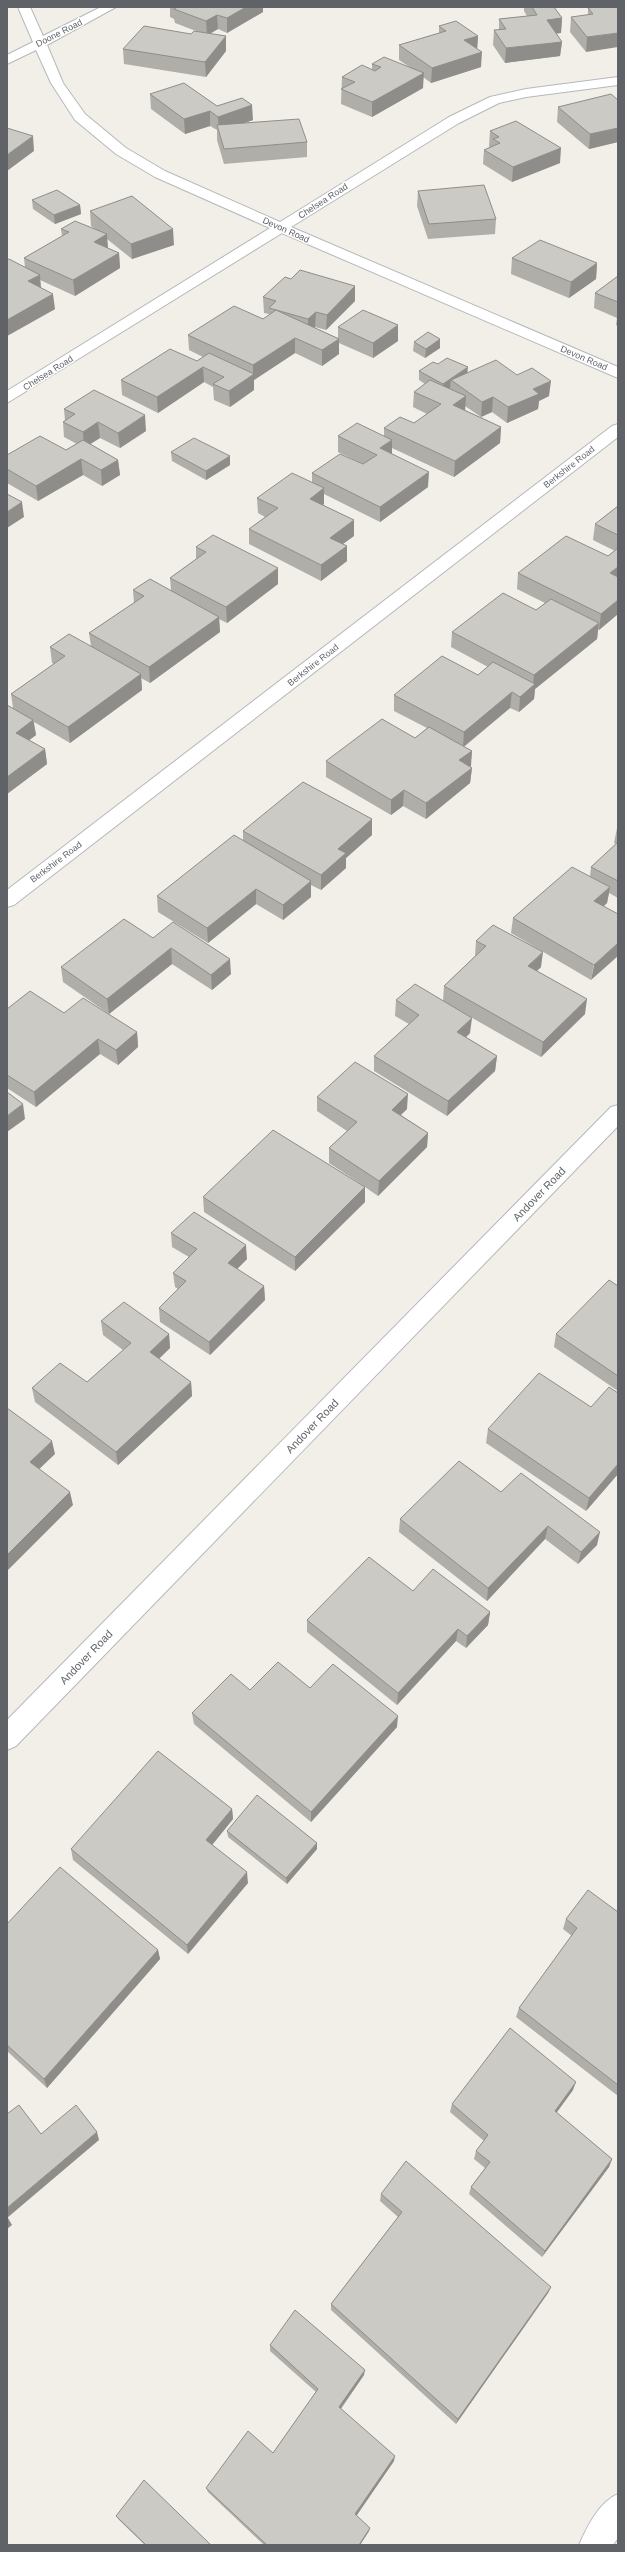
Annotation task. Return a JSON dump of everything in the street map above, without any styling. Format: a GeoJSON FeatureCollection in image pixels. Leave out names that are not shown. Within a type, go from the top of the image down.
{"type":"FeatureCollection","features":[{"type":"Feature","properties":{"kind":"street","name":"Devon Road"},"geometry":{"type":"LineString","coordinates":[[24,7],[58,83],[80,117],[101,137],[160,174],[281,228],[618,373]]}},
{"type":"Feature","properties":{"kind":"street","name":"Doone Road"},"geometry":{"type":"LineString","coordinates":[[7,60],[110,7]]}},
{"type":"Feature","properties":{"kind":"street","name":"Chelsea Road"},"geometry":{"type":"LineString","coordinates":[[7,398],[281,228],[411,144],[454,120],[495,100],[526,93],[618,81]]}},
{"type":"Feature","properties":{"kind":"street","name":"Berkshire Road"},"geometry":{"type":"LineString","coordinates":[[7,900],[618,429]]}},
{"type":"Feature","properties":{"kind":"street","name":"Andover Road"},"geometry":{"type":"LineString","coordinates":[[7,1738],[618,1113]]}},
{"type":"Feature","properties":{"kind":"street"},"geometry":{"type":"LineString","coordinates":[[595,2545],[618,2510]]}},
{"type":"Feature","properties":{"kind":"building"},"geometry":{"type":"Polygon","coordinates":[[[177,7],[246,7],[227,18],[217,15],[206,21],[174,9],[177,7]]]}},
{"type":"Feature","properties":{"kind":"building"},"geometry":{"type":"Polygon","coordinates":[[[532,7],[554,7],[562,18],[547,20],[562,42],[506,48],[494,30],[506,29],[499,19],[537,15],[532,7]]]}},
{"type":"Feature","properties":{"kind":"building"},"geometry":{"type":"Polygon","coordinates":[[[618,7],[618,33],[587,37],[571,17],[593,14],[588,8],[618,7]]]}},
{"type":"Feature","properties":{"kind":"building"},"geometry":{"type":"Polygon","coordinates":[[[456,21],[478,36],[464,40],[482,52],[432,68],[399,45],[446,31],[439,26],[456,21]]]}},
{"type":"Feature","properties":{"kind":"building"},"geometry":{"type":"Polygon","coordinates":[[[144,26],[191,34],[194,31],[226,36],[205,62],[123,49],[144,26]]]}},
{"type":"Feature","properties":{"kind":"building"},"geometry":{"type":"Polygon","coordinates":[[[384,57],[424,73],[372,102],[341,89],[355,82],[342,77],[362,65],[375,71],[381,67],[372,64],[384,57]]]}},
{"type":"Feature","properties":{"kind":"building"},"geometry":{"type":"Polygon","coordinates":[[[184,83],[217,106],[242,98],[252,105],[218,117],[210,111],[184,119],[150,94],[184,83]]]}},
{"type":"Feature","properties":{"kind":"building"},"geometry":{"type":"Polygon","coordinates":[[[611,94],[618,100],[618,128],[590,134],[558,107],[611,94]]]}},
{"type":"Feature","properties":{"kind":"building"},"geometry":{"type":"Polygon","coordinates":[[[299,119],[307,142],[224,149],[217,125],[299,119]]]}},
{"type":"Feature","properties":{"kind":"building"},"geometry":{"type":"Polygon","coordinates":[[[516,121],[561,148],[513,167],[484,150],[500,143],[493,139],[499,137],[490,131],[516,121]]]}},
{"type":"Feature","properties":{"kind":"building"},"geometry":{"type":"Polygon","coordinates":[[[7,128],[33,136],[7,155],[7,128]]]}},
{"type":"Feature","properties":{"kind":"building"},"geometry":{"type":"Polygon","coordinates":[[[484,185],[496,219],[429,224],[418,191],[484,185]]]}},
{"type":"Feature","properties":{"kind":"building"},"geometry":{"type":"Polygon","coordinates":[[[57,190],[80,205],[54,215],[32,200],[57,190]]]}},
{"type":"Feature","properties":{"kind":"building"},"geometry":{"type":"Polygon","coordinates":[[[132,196],[173,229],[131,244],[90,211],[132,196]]]}},
{"type":"Feature","properties":{"kind":"building"},"geometry":{"type":"Polygon","coordinates":[[[75,221],[107,234],[94,242],[119,253],[73,280],[24,258],[69,232],[61,229],[75,221]]]}},
{"type":"Feature","properties":{"kind":"building"},"geometry":{"type":"Polygon","coordinates":[[[540,240],[597,263],[571,282],[512,258],[540,240]]]}},
{"type":"Feature","properties":{"kind":"building"},"geometry":{"type":"Polygon","coordinates":[[[9,259],[40,275],[28,281],[53,294],[7,320],[7,260],[9,259]]]}},
{"type":"Feature","properties":{"kind":"building"},"geometry":{"type":"Polygon","coordinates":[[[300,270],[355,286],[327,315],[316,312],[308,319],[269,308],[276,301],[263,297],[285,277],[291,279],[300,270]]]}},
{"type":"Feature","properties":{"kind":"building"},"geometry":{"type":"Polygon","coordinates":[[[618,276],[618,302],[595,293],[618,276]]]}},
{"type":"Feature","properties":{"kind":"building"},"geometry":{"type":"Polygon","coordinates":[[[234,306],[263,319],[276,310],[339,339],[322,350],[295,338],[253,365],[188,335],[234,306]]]}},
{"type":"Feature","properties":{"kind":"building"},"geometry":{"type":"Polygon","coordinates":[[[363,310],[398,325],[373,343],[338,327],[363,310]]]}},
{"type":"Feature","properties":{"kind":"building"},"geometry":{"type":"Polygon","coordinates":[[[428,332],[440,339],[426,349],[414,342],[428,332]]]}},
{"type":"Feature","properties":{"kind":"building"},"geometry":{"type":"Polygon","coordinates":[[[170,349],[197,361],[209,353],[254,374],[229,391],[213,384],[224,377],[203,367],[157,397],[121,380],[170,349]]]}},
{"type":"Feature","properties":{"kind":"building"},"geometry":{"type":"Polygon","coordinates":[[[447,358],[468,367],[443,384],[419,371],[433,362],[438,364],[447,358]]]}},
{"type":"Feature","properties":{"kind":"building"},"geometry":{"type":"Polygon","coordinates":[[[496,360],[517,375],[532,368],[551,381],[533,389],[539,394],[508,407],[493,397],[482,402],[451,380],[496,360]]]}},
{"type":"Feature","properties":{"kind":"building"},"geometry":{"type":"Polygon","coordinates":[[[430,380],[466,396],[453,405],[501,427],[455,461],[384,428],[400,417],[414,423],[441,404],[414,392],[430,380]]]}},
{"type":"Feature","properties":{"kind":"building"},"geometry":{"type":"Polygon","coordinates":[[[94,390],[145,415],[118,433],[98,422],[83,432],[63,422],[75,414],[64,409],[94,390]]]}},
{"type":"Feature","properties":{"kind":"building"},"geometry":{"type":"Polygon","coordinates":[[[357,423],[392,440],[380,448],[429,472],[380,507],[312,473],[340,454],[363,464],[377,455],[338,436],[357,423]]]}},
{"type":"Feature","properties":{"kind":"building"},"geometry":{"type":"Polygon","coordinates":[[[40,436],[66,450],[83,440],[118,460],[101,470],[81,459],[36,486],[7,469],[7,455],[40,436]]]}},
{"type":"Feature","properties":{"kind":"building"},"geometry":{"type":"Polygon","coordinates":[[[194,438],[230,456],[206,471],[171,452],[194,438]]]}},
{"type":"Feature","properties":{"kind":"building"},"geometry":{"type":"Polygon","coordinates":[[[292,473],[324,488],[310,499],[354,520],[330,538],[347,546],[321,565],[249,529],[278,508],[257,498],[292,473]]]}},
{"type":"Feature","properties":{"kind":"building"},"geometry":{"type":"Polygon","coordinates":[[[7,494],[22,502],[7,512],[7,494]]]}},
{"type":"Feature","properties":{"kind":"building"},"geometry":{"type":"Polygon","coordinates":[[[618,506],[618,535],[595,524],[618,506]]]}},
{"type":"Feature","properties":{"kind":"building"},"geometry":{"type":"Polygon","coordinates":[[[213,535],[278,568],[226,607],[170,578],[206,552],[196,547],[213,535]]]}},
{"type":"Feature","properties":{"kind":"building"},"geometry":{"type":"Polygon","coordinates":[[[566,536],[608,556],[618,548],[618,567],[610,573],[618,577],[618,600],[601,614],[518,573],[566,536]]]}},
{"type":"Feature","properties":{"kind":"building"},"geometry":{"type":"Polygon","coordinates":[[[150,579],[219,617],[149,667],[89,633],[144,596],[133,590],[150,579]]]}},
{"type":"Feature","properties":{"kind":"building"},"geometry":{"type":"Polygon","coordinates":[[[503,593],[536,610],[551,599],[599,623],[534,675],[452,632],[503,593]]]}},
{"type":"Feature","properties":{"kind":"building"},"geometry":{"type":"Polygon","coordinates":[[[69,634],[141,674],[68,727],[11,694],[65,656],[50,647],[69,634]]]}},
{"type":"Feature","properties":{"kind":"building"},"geometry":{"type":"Polygon","coordinates":[[[442,656],[478,675],[493,662],[535,684],[520,697],[512,692],[464,732],[394,695],[442,656]]]}},
{"type":"Feature","properties":{"kind":"building"},"geometry":{"type":"Polygon","coordinates":[[[7,705],[33,720],[16,733],[45,749],[7,777],[7,705]]]}},
{"type":"Feature","properties":{"kind":"building"},"geometry":{"type":"Polygon","coordinates":[[[382,719],[415,738],[429,727],[472,751],[459,760],[472,768],[426,803],[404,790],[391,800],[326,761],[382,719]]]}},
{"type":"Feature","properties":{"kind":"building"},"geometry":{"type":"Polygon","coordinates":[[[303,782],[372,819],[338,849],[346,853],[321,875],[243,831],[303,782]]]}},
{"type":"Feature","properties":{"kind":"building"},"geometry":{"type":"Polygon","coordinates":[[[234,835],[311,881],[283,905],[256,889],[207,928],[157,896],[234,835]]]}},
{"type":"Feature","properties":{"kind":"building"},"geometry":{"type":"Polygon","coordinates":[[[618,842],[618,881],[591,867],[618,842]]]}},
{"type":"Feature","properties":{"kind":"building"},"geometry":{"type":"Polygon","coordinates":[[[572,867],[610,887],[594,901],[618,914],[618,943],[594,965],[513,918],[572,867]]]}},
{"type":"Feature","properties":{"kind":"building"},"geometry":{"type":"Polygon","coordinates":[[[124,919],[153,938],[173,922],[230,959],[211,975],[171,948],[107,999],[61,967],[124,919]]]}},
{"type":"Feature","properties":{"kind":"building"},"geometry":{"type":"Polygon","coordinates":[[[493,925],[543,952],[528,966],[587,999],[543,1042],[444,986],[486,946],[476,941],[493,925]]]}},
{"type":"Feature","properties":{"kind":"building"},"geometry":{"type":"Polygon","coordinates":[[[415,984],[472,1018],[457,1032],[497,1056],[448,1101],[374,1056],[419,1015],[396,1000],[415,984]]]}},
{"type":"Feature","properties":{"kind":"building"},"geometry":{"type":"Polygon","coordinates":[[[30,991],[64,1013],[83,998],[137,1032],[116,1050],[98,1039],[34,1092],[7,1075],[7,1009],[30,991]]]}},
{"type":"Feature","properties":{"kind":"building"},"geometry":{"type":"Polygon","coordinates":[[[355,1062],[408,1094],[392,1110],[428,1133],[379,1181],[329,1148],[357,1122],[317,1097],[355,1062]]]}},
{"type":"Feature","properties":{"kind":"building"},"geometry":{"type":"Polygon","coordinates":[[[7,1092],[23,1104],[7,1116],[7,1092]]]}},
{"type":"Feature","properties":{"kind":"building"},"geometry":{"type":"Polygon","coordinates":[[[273,1130],[365,1187],[295,1257],[203,1197],[273,1130]]]}},
{"type":"Feature","properties":{"kind":"building"},"geometry":{"type":"Polygon","coordinates":[[[194,1212],[246,1245],[228,1263],[264,1286],[209,1342],[159,1308],[186,1281],[173,1273],[197,1249],[171,1233],[194,1212]]]}},
{"type":"Feature","properties":{"kind":"building"},"geometry":{"type":"Polygon","coordinates":[[[609,1280],[618,1286],[618,1376],[556,1334],[609,1280]]]}},
{"type":"Feature","properties":{"kind":"building"},"geometry":{"type":"Polygon","coordinates":[[[124,1302],[169,1334],[150,1352],[191,1382],[116,1452],[32,1388],[60,1363],[87,1382],[131,1343],[101,1321],[124,1302]]]}},
{"type":"Feature","properties":{"kind":"building"},"geometry":{"type":"Polygon","coordinates":[[[539,1373],[591,1407],[609,1387],[618,1393],[618,1464],[589,1498],[488,1429],[539,1373]]]}},
{"type":"Feature","properties":{"kind":"building"},"geometry":{"type":"Polygon","coordinates":[[[7,1408],[52,1441],[30,1462],[70,1492],[7,1555],[7,1408]]]}},
{"type":"Feature","properties":{"kind":"building"},"geometry":{"type":"Polygon","coordinates":[[[459,1461],[501,1492],[521,1473],[600,1532],[581,1552],[548,1526],[488,1588],[400,1519],[459,1461]]]}},
{"type":"Feature","properties":{"kind":"building"},"geometry":{"type":"Polygon","coordinates":[[[369,1557],[413,1591],[433,1569],[490,1612],[467,1636],[458,1629],[398,1693],[307,1620],[369,1557]]]}},
{"type":"Feature","properties":{"kind":"building"},"geometry":{"type":"Polygon","coordinates":[[[278,1662],[310,1688],[333,1664],[398,1716],[311,1812],[192,1713],[231,1674],[250,1690],[278,1662]]]}},
{"type":"Feature","properties":{"kind":"building"},"geometry":{"type":"Polygon","coordinates":[[[158,1751],[232,1809],[206,1840],[247,1872],[187,1945],[71,1849],[158,1751]]]}},
{"type":"Feature","properties":{"kind":"building"},"geometry":{"type":"Polygon","coordinates":[[[257,1795],[317,1843],[286,1878],[227,1831],[257,1795]]]}},
{"type":"Feature","properties":{"kind":"building"},"geometry":{"type":"Polygon","coordinates":[[[60,1867],[158,1950],[44,2079],[7,2045],[7,1924],[60,1867]]]}},
{"type":"Feature","properties":{"kind":"building"},"geometry":{"type":"Polygon","coordinates":[[[588,1890],[618,1912],[618,2085],[519,2008],[577,1928],[566,1919],[588,1890]]]}},
{"type":"Feature","properties":{"kind":"building"},"geometry":{"type":"Polygon","coordinates":[[[510,2028],[576,2082],[555,2111],[612,2159],[545,2251],[471,2187],[490,2162],[476,2151],[488,2135],[452,2104],[510,2028]]]}},
{"type":"Feature","properties":{"kind":"building"},"geometry":{"type":"Polygon","coordinates":[[[19,2105],[41,2134],[76,2105],[97,2132],[7,2208],[7,2114],[19,2105]]]}},
{"type":"Feature","properties":{"kind":"building"},"geometry":{"type":"Polygon","coordinates":[[[406,2161],[551,2287],[458,2419],[331,2304],[402,2212],[381,2194],[406,2161]]]}},
{"type":"Feature","properties":{"kind":"building"},"geometry":{"type":"Polygon","coordinates":[[[295,2310],[365,2370],[339,2407],[395,2456],[355,2514],[370,2528],[359,2545],[267,2545],[206,2488],[248,2431],[273,2453],[318,2389],[270,2345],[295,2310]]]}},
{"type":"Feature","properties":{"kind":"building"},"geometry":{"type":"Polygon","coordinates":[[[144,2480],[211,2545],[146,2545],[116,2516],[144,2480]]]}}]}
